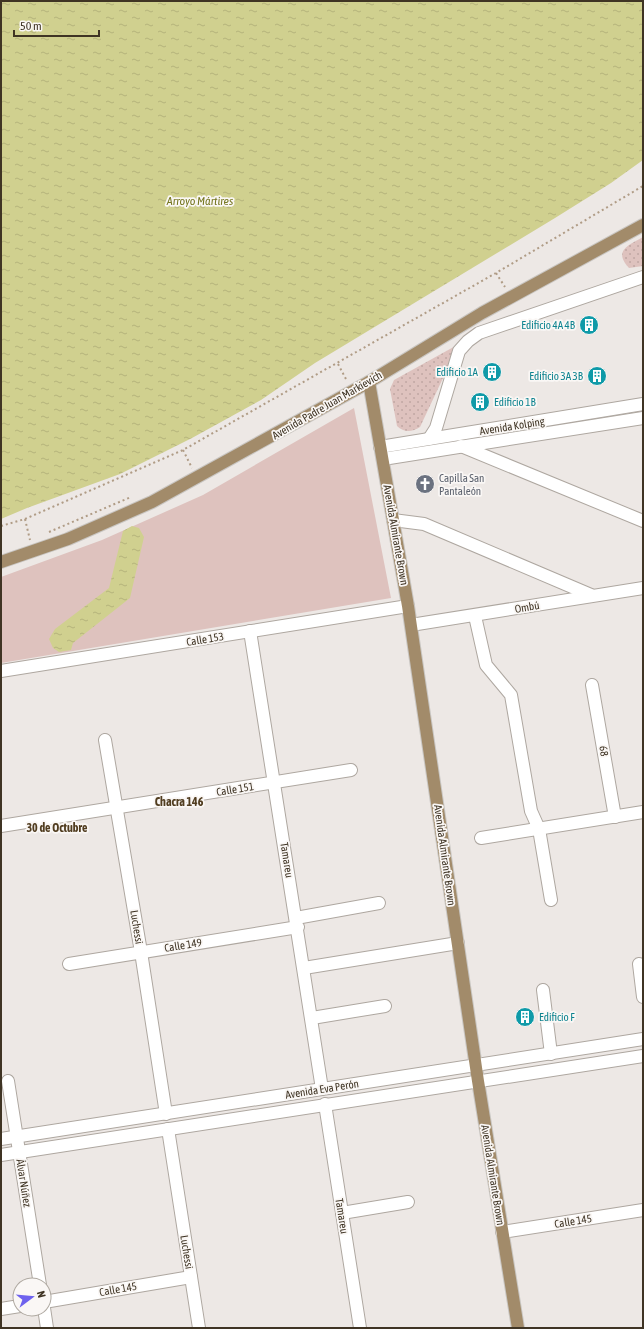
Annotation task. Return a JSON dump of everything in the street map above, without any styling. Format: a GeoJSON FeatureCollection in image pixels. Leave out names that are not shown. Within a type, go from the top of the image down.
{"type":"FeatureCollection","features":[{"type":"Feature","properties":{"kind":"main road","name":"Avenida Padre Juan Markievich"},"geometry":{"type":"LineString","coordinates":[[1,562],[68,539],[152,502],[368,382],[482,313],[643,225]]}},
{"type":"Feature","properties":{"kind":"main road","name":"Avenida Almirante Brown"},"geometry":{"type":"LineString","coordinates":[[368,382],[408,606],[478,1081],[518,1328]]}},
{"type":"Feature","properties":{"kind":"street"},"geometry":{"type":"LineString","coordinates":[[429,439],[436,428],[459,351],[468,341],[479,333],[643,277]]}},
{"type":"Feature","properties":{"kind":"street","name":"Avenida Kolping"},"geometry":{"type":"LineString","coordinates":[[380,447],[643,404]]}},
{"type":"Feature","properties":{"kind":"street","name":"Avenida Kolping"},"geometry":{"type":"LineString","coordinates":[[382,459],[643,418]]}},
{"type":"Feature","properties":{"kind":"street"},"geometry":{"type":"LineString","coordinates":[[461,446],[643,521]]}},
{"type":"Feature","properties":{"kind":"street"},"geometry":{"type":"LineString","coordinates":[[393,520],[424,524],[592,596]]}},
{"type":"Feature","properties":{"kind":"street","name":"Ombú"},"geometry":{"type":"LineString","coordinates":[[411,625],[643,588]]}},
{"type":"Feature","properties":{"kind":"street","name":"Calle 153"},"geometry":{"type":"LineString","coordinates":[[1,671],[408,606]]}},
{"type":"Feature","properties":{"kind":"street"},"geometry":{"type":"LineString","coordinates":[[475,616],[486,665],[511,695],[531,811],[539,829],[551,900]]}},
{"type":"Feature","properties":{"kind":"street","name":"Tamareu"},"geometry":{"type":"LineString","coordinates":[[250,631],[322,1089]]}},
{"type":"Feature","properties":{"kind":"street","name":"68"},"geometry":{"type":"LineString","coordinates":[[592,685],[615,817]]}},
{"type":"Feature","properties":{"kind":"street","name":"Luchessi"},"geometry":{"type":"LineString","coordinates":[[105,740],[141,952],[166,1114]]}},
{"type":"Feature","properties":{"kind":"street","name":"Calle 151"},"geometry":{"type":"LineString","coordinates":[[1,826],[351,770]]}},
{"type":"Feature","properties":{"kind":"street"},"geometry":{"type":"LineString","coordinates":[[481,838],[643,812]]}},
{"type":"Feature","properties":{"kind":"street","name":"Calle 149"},"geometry":{"type":"LineString","coordinates":[[69,964],[297,923],[379,903]]}},
{"type":"Feature","properties":{"kind":"street"},"geometry":{"type":"LineString","coordinates":[[304,968],[458,943]]}},
{"type":"Feature","properties":{"kind":"street"},"geometry":{"type":"LineString","coordinates":[[639,964],[643,997]]}},
{"type":"Feature","properties":{"kind":"street"},"geometry":{"type":"LineString","coordinates":[[543,990],[551,1054]]}},
{"type":"Feature","properties":{"kind":"street"},"geometry":{"type":"LineString","coordinates":[[312,1018],[386,1006]]}},
{"type":"Feature","properties":{"kind":"street","name":"Avenida Eva Perón"},"geometry":{"type":"LineString","coordinates":[[1,1139],[643,1039]]}},
{"type":"Feature","properties":{"kind":"street","name":"Avenida Eva Perón"},"geometry":{"type":"LineString","coordinates":[[1,1155],[643,1056]]}},
{"type":"Feature","properties":{"kind":"street","name":"Álvar Núñez"},"geometry":{"type":"LineString","coordinates":[[8,1081],[39,1277]]}},
{"type":"Feature","properties":{"kind":"street","name":"Tamareu"},"geometry":{"type":"LineString","coordinates":[[325,1104],[360,1328]]}},
{"type":"Feature","properties":{"kind":"street","name":"Luchessi"},"geometry":{"type":"LineString","coordinates":[[168,1129],[199,1328]]}},
{"type":"Feature","properties":{"kind":"street"},"geometry":{"type":"LineString","coordinates":[[342,1213],[408,1202]]}},
{"type":"Feature","properties":{"kind":"street","name":"Calle 145"},"geometry":{"type":"LineString","coordinates":[[502,1232],[643,1210]]}},
{"type":"Feature","properties":{"kind":"street","name":"Calle 145"},"geometry":{"type":"LineString","coordinates":[[52,1301],[191,1277]]}},
{"type":"Feature","properties":{"kind":"street"},"geometry":{"type":"LineString","coordinates":[[1,1309],[12,1307]]}},
{"type":"Feature","properties":{"kind":"street"},"geometry":{"type":"LineString","coordinates":[[45,1317],[47,1328]]}},
{"type":"Feature","properties":{"kind":"path"},"geometry":{"type":"LineString","coordinates":[[1,526],[26,519],[183,450],[338,364],[643,186]]}},
{"type":"Feature","properties":{"kind":"path"},"geometry":{"type":"LineString","coordinates":[[496,273],[506,289]]}},
{"type":"Feature","properties":{"kind":"path"},"geometry":{"type":"LineString","coordinates":[[338,364],[347,381]]}},
{"type":"Feature","properties":{"kind":"path"},"geometry":{"type":"LineString","coordinates":[[340,385],[353,377]]}},
{"type":"Feature","properties":{"kind":"path"},"geometry":{"type":"LineString","coordinates":[[183,450],[194,471]]}},
{"type":"Feature","properties":{"kind":"path"},"geometry":{"type":"LineString","coordinates":[[44,534],[137,495]]}},
{"type":"Feature","properties":{"kind":"path"},"geometry":{"type":"LineString","coordinates":[[23,542],[30,540],[26,519]]}},
{"type":"Feature","properties":{"kind":"shaded area"},"geometry":{"type":"Polygon","coordinates":[[[643,237],[643,266],[629,268],[624,262],[622,253],[624,249],[643,237]]]}},
{"type":"Feature","properties":{"kind":"shaded area"},"geometry":{"type":"Polygon","coordinates":[[[459,344],[420,427],[408,431],[402,430],[397,426],[390,389],[394,380],[459,344]]]}},
{"type":"Feature","properties":{"kind":"shaded area"},"geometry":{"type":"Polygon","coordinates":[[[354,408],[391,598],[1,663],[1,577],[102,540],[203,495],[354,408]]]}},
{"type":"Feature","properties":{"kind":"water","name":"Arroyo Mártires"},"geometry":{"type":"Polygon","coordinates":[[[1,1],[643,1],[643,160],[611,183],[555,218],[315,363],[261,400],[192,438],[120,474],[1,519],[1,1]]]}},
{"type":"Feature","properties":{"kind":"water"},"geometry":{"type":"Polygon","coordinates":[[[132,526],[139,528],[144,537],[130,598],[73,643],[71,650],[59,652],[53,648],[49,639],[55,629],[109,588],[123,531],[132,526]]]}},
{"type":"Feature","properties":{"kind":"place","name":"Edificio 4A 4B"},"geometry":{"type":"Point","coordinates":[589,325]}},
{"type":"Feature","properties":{"kind":"place","name":"Edificio 1A"},"geometry":{"type":"Point","coordinates":[492,372]}},
{"type":"Feature","properties":{"kind":"place","name":"Edificio 3A 3B"},"geometry":{"type":"Point","coordinates":[597,376]}},
{"type":"Feature","properties":{"kind":"place","name":"Edificio 1B"},"geometry":{"type":"Point","coordinates":[480,402]}},
{"type":"Feature","properties":{"kind":"place","name":"Capilla San Pantaleón"},"geometry":{"type":"Point","coordinates":[425,484]}},
{"type":"Feature","properties":{"kind":"place","name":"Edificio F"},"geometry":{"type":"Point","coordinates":[525,1017]}},
{"type":"Feature","properties":{"kind":"district","name":"Chacra 146"},"geometry":{"type":"Point","coordinates":[179,802]}},
{"type":"Feature","properties":{"kind":"district","name":"30 de Octubre"},"geometry":{"type":"Point","coordinates":[57,828]}}]}
